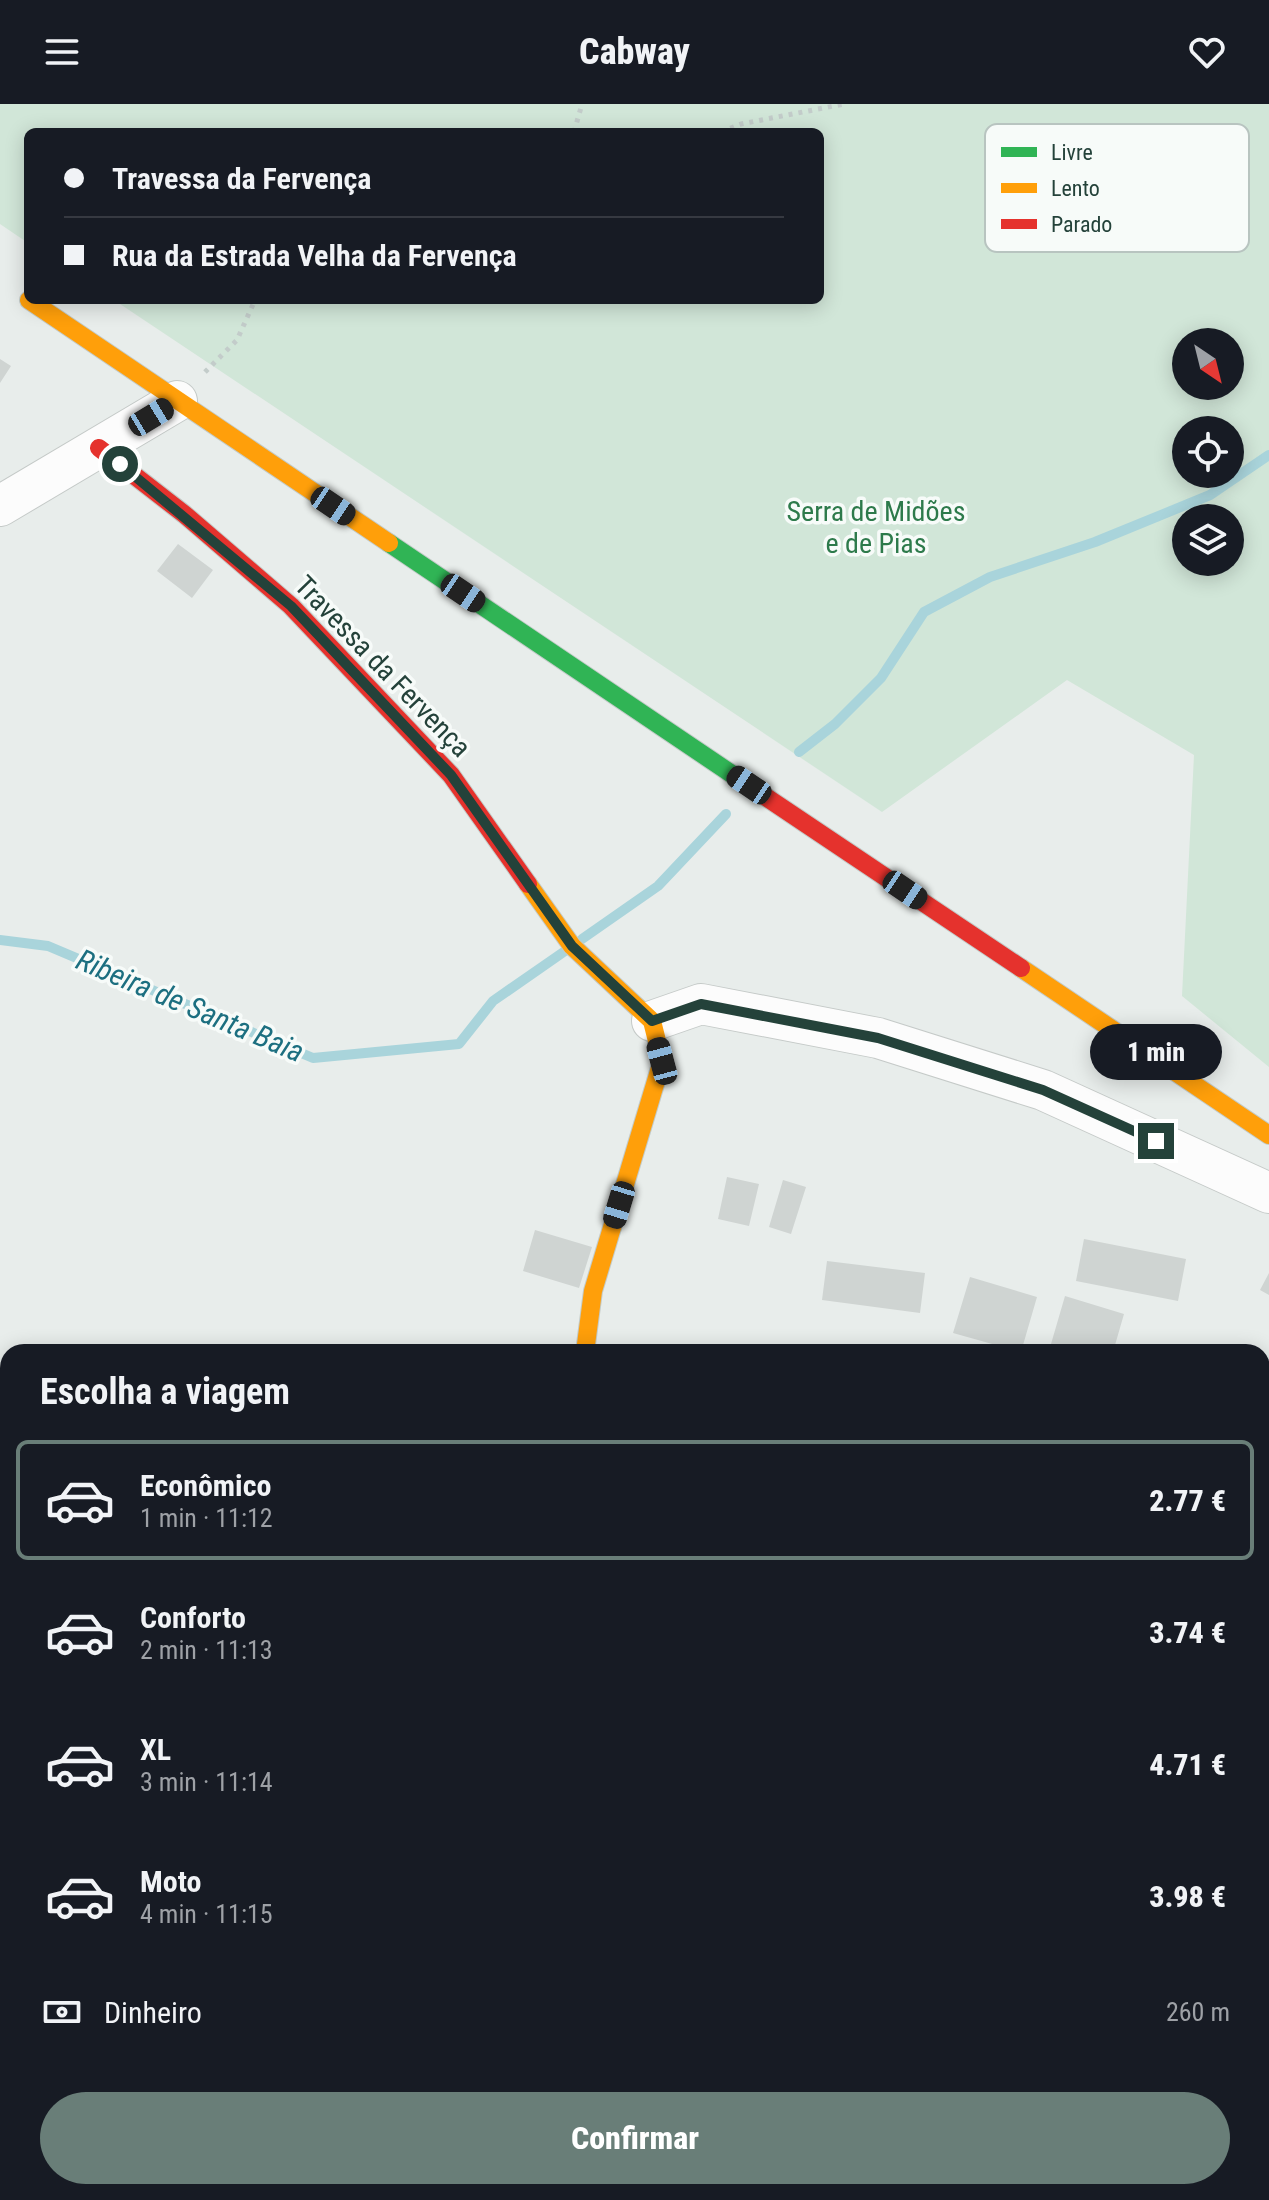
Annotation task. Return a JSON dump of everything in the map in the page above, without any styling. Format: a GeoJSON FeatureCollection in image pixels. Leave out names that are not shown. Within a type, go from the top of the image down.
{"type":"FeatureCollection","features":[{"type":"Feature","properties":{"kind":"street"},"geometry":{"type":"LineString","coordinates":[[9,286],[24,296]]}},
{"type":"Feature","properties":{"kind":"street"},"geometry":{"type":"LineString","coordinates":[[35,304],[1269,1135]]}},
{"type":"Feature","properties":{"kind":"street"},"geometry":{"type":"LineString","coordinates":[[0,506],[177,401]]}},
{"type":"Feature","properties":{"kind":"street","name":"Travessa da Fervença"},"geometry":{"type":"LineString","coordinates":[[99,448],[184,514],[291,606],[451,775],[572,946],[652,1021]]}},
{"type":"Feature","properties":{"kind":"street"},"geometry":{"type":"LineString","coordinates":[[586,1344],[593,1291],[662,1061],[652,1021],[701,1004],[878,1038],[1043,1090],[1269,1193]]}},
{"type":"Feature","properties":{"kind":"path"},"geometry":{"type":"LineString","coordinates":[[575,128],[582,104]]}},
{"type":"Feature","properties":{"kind":"path"},"geometry":{"type":"LineString","coordinates":[[731,128],[844,104]]}},
{"type":"Feature","properties":{"kind":"path"},"geometry":{"type":"LineString","coordinates":[[177,401],[237,340],[253,304]]}},
{"type":"Feature","properties":{"kind":"green space","name":"Serra de Midões e de Pias"},"geometry":{"type":"Polygon","coordinates":[[[0,104],[1269,104],[1269,1067],[1182,996],[1194,755],[1067,680],[882,812],[120,304],[824,304],[824,128],[24,128],[24,240],[0,224],[0,104]]]}},
{"type":"Feature","properties":{"kind":"building"},"geometry":{"type":"Polygon","coordinates":[[[0,359],[11,366],[0,383],[0,359]]]}},
{"type":"Feature","properties":{"kind":"building"},"geometry":{"type":"Polygon","coordinates":[[[178,544],[213,570],[192,598],[157,571],[178,544]]]}},
{"type":"Feature","properties":{"kind":"building"},"geometry":{"type":"Polygon","coordinates":[[[727,1177],[759,1184],[749,1226],[718,1219],[727,1177]]]}},
{"type":"Feature","properties":{"kind":"building"},"geometry":{"type":"Polygon","coordinates":[[[783,1180],[806,1187],[791,1234],[769,1227],[783,1180]]]}},
{"type":"Feature","properties":{"kind":"building"},"geometry":{"type":"Polygon","coordinates":[[[535,1230],[592,1247],[579,1288],[523,1271],[535,1230]]]}},
{"type":"Feature","properties":{"kind":"building"},"geometry":{"type":"Polygon","coordinates":[[[1084,1239],[1186,1259],[1178,1301],[1076,1281],[1084,1239]]]}},
{"type":"Feature","properties":{"kind":"building"},"geometry":{"type":"Polygon","coordinates":[[[827,1261],[925,1273],[920,1313],[822,1300],[827,1261]]]}},
{"type":"Feature","properties":{"kind":"building"},"geometry":{"type":"Polygon","coordinates":[[[1269,1273],[1269,1295],[1260,1290],[1269,1273]]]}},
{"type":"Feature","properties":{"kind":"building"},"geometry":{"type":"Polygon","coordinates":[[[970,1277],[1037,1297],[1023,1344],[992,1344],[953,1333],[970,1277]]]}},
{"type":"Feature","properties":{"kind":"building"},"geometry":{"type":"Polygon","coordinates":[[[1065,1296],[1124,1314],[1115,1344],[1051,1344],[1065,1296]]]}},
{"type":"Feature","properties":{"kind":"waterway","name":"Ribeira de Santa Baia"},"geometry":{"type":"LineString","coordinates":[[799,752],[835,724],[881,678],[924,612],[990,577],[1095,542],[1210,495],[1269,455]]}},
{"type":"Feature","properties":{"kind":"waterway","name":"Ribeira de Santa Baia"},"geometry":{"type":"LineString","coordinates":[[582,939],[658,886],[726,814]]}},
{"type":"Feature","properties":{"kind":"waterway","name":"Ribeira de Santa Baia"},"geometry":{"type":"LineString","coordinates":[[0,940],[48,946],[313,1058],[459,1044],[493,1001],[565,951]]}},
{"type":"Feature","properties":{"kind":"traffic: fast"},"geometry":{"type":"LineString","coordinates":[[389,543],[751,787]]}},
{"type":"Feature","properties":{"kind":"traffic: slow"},"geometry":{"type":"LineString","coordinates":[[35,304],[389,543]]}},
{"type":"Feature","properties":{"kind":"traffic: slow"},"geometry":{"type":"LineString","coordinates":[[528,884],[572,946],[652,1021],[662,1061],[593,1291],[586,1344]]}},
{"type":"Feature","properties":{"kind":"traffic: slow"},"geometry":{"type":"LineString","coordinates":[[1021,968],[1269,1135]]}},
{"type":"Feature","properties":{"kind":"traffic: jam"},"geometry":{"type":"LineString","coordinates":[[99,448],[184,514],[291,606],[451,775],[528,884]]}},
{"type":"Feature","properties":{"kind":"traffic: jam"},"geometry":{"type":"LineString","coordinates":[[751,787],[1021,968]]}},
{"type":"Feature","properties":{"kind":"route"},"geometry":{"type":"LineString","coordinates":[[120,464],[184,514],[291,606],[451,775],[572,946],[652,1021],[701,1004],[878,1038],[957,1060],[1043,1090],[1156,1141]]}}]}
